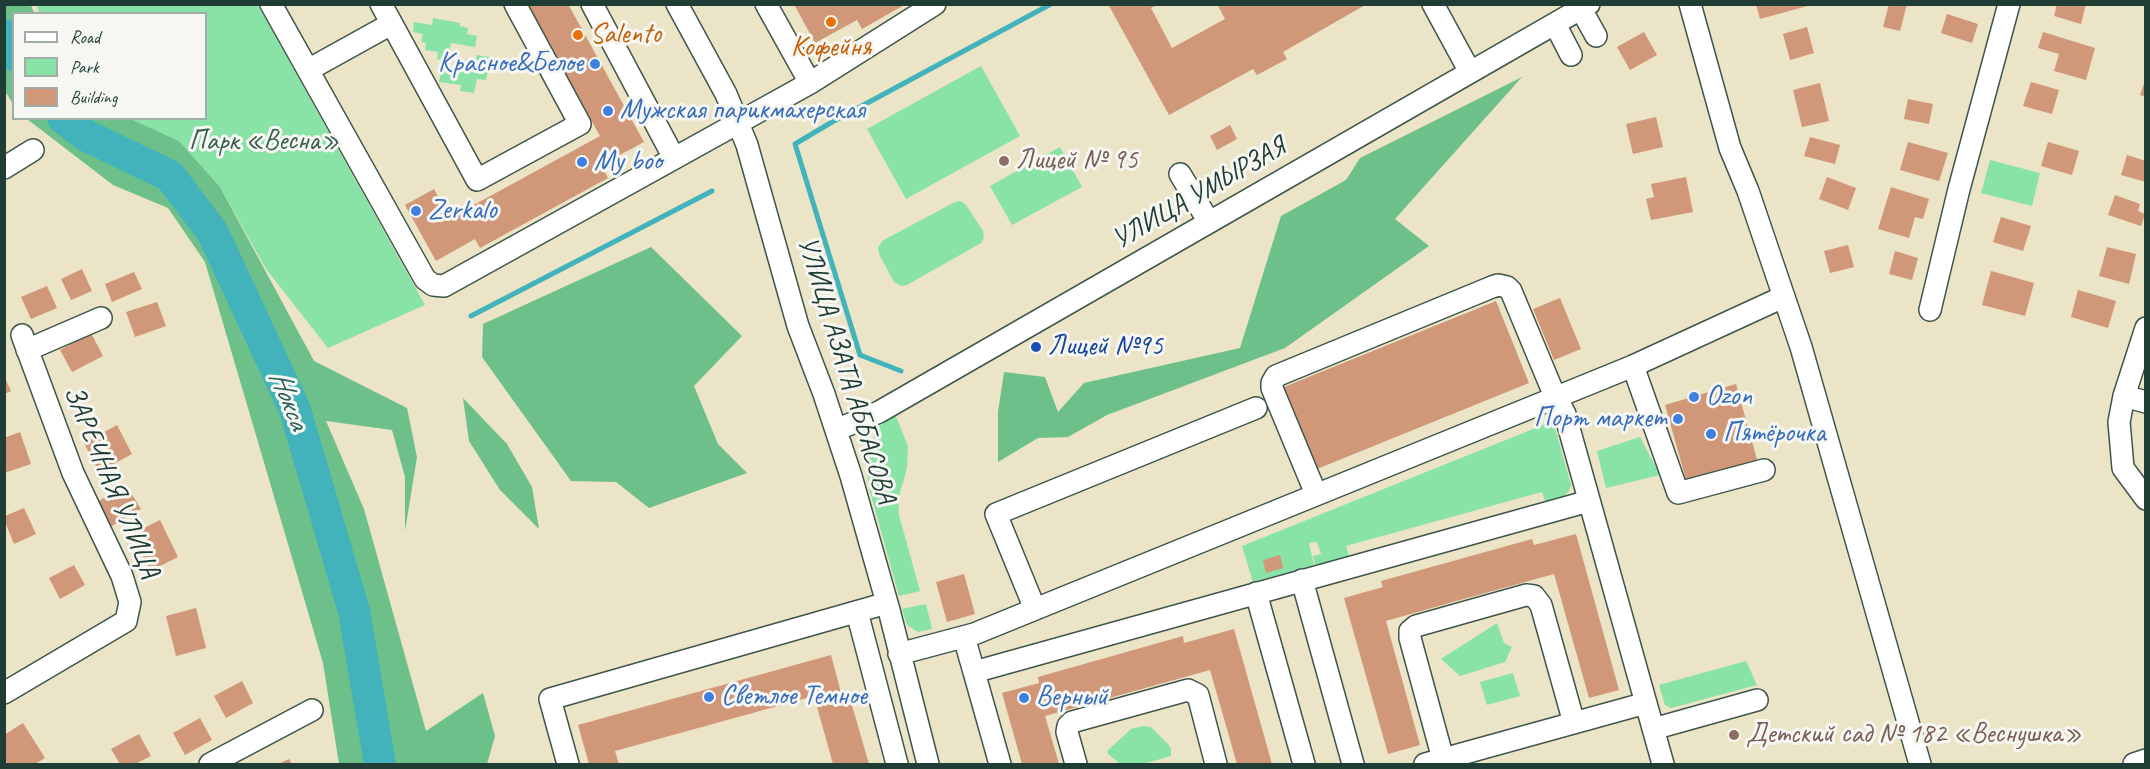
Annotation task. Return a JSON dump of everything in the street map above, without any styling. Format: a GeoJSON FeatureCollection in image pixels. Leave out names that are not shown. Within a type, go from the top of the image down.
{"type":"FeatureCollection","features":[{"type":"Feature","properties":{"kind":"street"},"geometry":{"type":"LineString","coordinates":[[271,4],[425,279],[433,285],[444,286],[810,83],[935,4]]}},
{"type":"Feature","properties":{"kind":"street"},"geometry":{"type":"LineString","coordinates":[[381,4],[477,180],[580,124],[514,4]]}},
{"type":"Feature","properties":{"kind":"street"},"geometry":{"type":"LineString","coordinates":[[592,4],[674,158]]}},
{"type":"Feature","properties":{"kind":"street","name":"УЛИЦА АЗАТА АББАСОВА"},"geometry":{"type":"LineString","coordinates":[[677,4],[726,94],[738,122],[770,222],[798,326],[836,430],[887,603],[928,765]]}},
{"type":"Feature","properties":{"kind":"street"},"geometry":{"type":"LineString","coordinates":[[766,4],[810,83]]}},
{"type":"Feature","properties":{"kind":"street"},"geometry":{"type":"LineString","coordinates":[[1433,4],[1470,72]]}},
{"type":"Feature","properties":{"kind":"street"},"geometry":{"type":"LineString","coordinates":[[1689,4],[1730,148],[1748,191],[1801,347],[1920,765]]}},
{"type":"Feature","properties":{"kind":"street"},"geometry":{"type":"LineString","coordinates":[[1930,310],[1959,189],[2009,4]]}},
{"type":"Feature","properties":{"kind":"street"},"geometry":{"type":"LineString","coordinates":[[1585,7],[1596,36]]}},
{"type":"Feature","properties":{"kind":"street","name":"УЛИЦА УМЫРЗАЯ"},"geometry":{"type":"LineString","coordinates":[[836,430],[879,412],[1585,7]]}},
{"type":"Feature","properties":{"kind":"street"},"geometry":{"type":"LineString","coordinates":[[308,70],[392,24]]}},
{"type":"Feature","properties":{"kind":"street"},"geometry":{"type":"LineString","coordinates":[[1555,24],[1571,54]]}},
{"type":"Feature","properties":{"kind":"street"},"geometry":{"type":"LineString","coordinates":[[4,168],[33,150]]}},
{"type":"Feature","properties":{"kind":"street"},"geometry":{"type":"LineString","coordinates":[[1180,174],[1209,222]]}},
{"type":"Feature","properties":{"kind":"street"},"geometry":{"type":"LineString","coordinates":[[1316,494],[1272,388],[1274,380],[1281,372],[1498,285],[1512,291],[1565,414],[1663,765]]}},
{"type":"Feature","properties":{"kind":"street"},"geometry":{"type":"LineString","coordinates":[[899,654],[964,637],[1316,494],[1558,399],[1783,297]]}},
{"type":"Feature","properties":{"kind":"street","name":"ЗАРЕЧНАЯ УЛИЦА"},"geometry":{"type":"LineString","coordinates":[[4,693],[126,621],[130,602],[122,576],[73,473],[24,342],[101,318]]}},
{"type":"Feature","properties":{"kind":"street"},"geometry":{"type":"LineString","coordinates":[[2145,328],[2124,396],[2119,422],[2123,468],[2145,499]]}},
{"type":"Feature","properties":{"kind":"street"},"geometry":{"type":"LineString","coordinates":[[1633,366],[1678,493],[1764,470]]}},
{"type":"Feature","properties":{"kind":"street"},"geometry":{"type":"LineString","coordinates":[[2124,396],[2145,402]]}},
{"type":"Feature","properties":{"kind":"street"},"geometry":{"type":"LineString","coordinates":[[1035,609],[996,514],[1256,408]]}},
{"type":"Feature","properties":{"kind":"street"},"geometry":{"type":"LineString","coordinates":[[974,672],[1589,501]]}},
{"type":"Feature","properties":{"kind":"street"},"geometry":{"type":"LineString","coordinates":[[1302,580],[1353,765]]}},
{"type":"Feature","properties":{"kind":"street"},"geometry":{"type":"LineString","coordinates":[[1256,593],[1304,765]]}},
{"type":"Feature","properties":{"kind":"street"},"geometry":{"type":"LineString","coordinates":[[1574,723],[1541,605],[1536,597],[1526,595],[1416,626],[1410,631],[1434,762],[1646,703]]}},
{"type":"Feature","properties":{"kind":"street"},"geometry":{"type":"LineString","coordinates":[[568,765],[550,699],[887,603]]}},
{"type":"Feature","properties":{"kind":"street"},"geometry":{"type":"LineString","coordinates":[[857,612],[897,765]]}},
{"type":"Feature","properties":{"kind":"street"},"geometry":{"type":"LineString","coordinates":[[964,637],[1000,765]]}},
{"type":"Feature","properties":{"kind":"street"},"geometry":{"type":"LineString","coordinates":[[1076,765],[1067,732],[1072,722],[1188,690],[1198,695],[1216,765]]}},
{"type":"Feature","properties":{"kind":"street"},"geometry":{"type":"LineString","coordinates":[[1653,729],[1757,700]]}},
{"type":"Feature","properties":{"kind":"street"},"geometry":{"type":"LineString","coordinates":[[210,765],[312,710]]}},
{"type":"Feature","properties":{"kind":"street"},"geometry":{"type":"LineString","coordinates":[[2134,765],[2145,760]]}},
{"type":"Feature","properties":{"kind":"green space"},"geometry":{"type":"Polygon","coordinates":[[[5,4],[31,5],[34,12],[12,12],[12,102],[5,91],[5,4]]]}},
{"type":"Feature","properties":{"kind":"green space","name":"Парк «Весна»"},"geometry":{"type":"Polygon","coordinates":[[[37,5],[258,5],[425,305],[328,348],[266,269],[220,187],[179,141],[133,120],[207,120],[207,12],[39,12],[37,5]]]}},
{"type":"Feature","properties":{"kind":"green space"},"geometry":{"type":"Polygon","coordinates":[[[433,18],[460,23],[460,26],[468,28],[467,34],[477,36],[475,47],[451,43],[448,61],[437,59],[438,52],[425,50],[426,43],[421,42],[423,34],[413,32],[414,22],[432,25],[433,18]]]}},
{"type":"Feature","properties":{"kind":"green space"},"geometry":{"type":"Polygon","coordinates":[[[477,55],[490,57],[486,80],[477,79],[474,93],[460,91],[461,85],[439,82],[442,67],[458,69],[460,59],[472,61],[470,70],[474,71],[477,55]]]}},
{"type":"Feature","properties":{"kind":"green space"},"geometry":{"type":"Polygon","coordinates":[[[981,66],[1020,136],[906,199],[867,129],[981,66]]]}},
{"type":"Feature","properties":{"kind":"green space"},"geometry":{"type":"Polygon","coordinates":[[[1522,77],[1395,219],[1429,246],[1285,348],[1107,415],[1068,437],[1038,438],[998,462],[998,412],[1004,372],[1045,377],[1058,412],[1084,383],[1240,348],[1281,216],[1346,180],[1360,158],[1522,77]]]}},
{"type":"Feature","properties":{"kind":"green space"},"geometry":{"type":"Polygon","coordinates":[[[28,120],[133,120],[179,141],[220,187],[314,361],[407,408],[417,457],[405,531],[405,477],[392,430],[326,421],[364,509],[426,731],[483,693],[495,736],[487,764],[339,764],[323,663],[205,262],[168,208],[113,185],[28,120]]]}},
{"type":"Feature","properties":{"kind":"green space"},"geometry":{"type":"Polygon","coordinates":[[[1060,147],[1082,187],[1012,225],[990,186],[1060,147]]]}},
{"type":"Feature","properties":{"kind":"green space"},"geometry":{"type":"Polygon","coordinates":[[[1990,160],[2040,173],[2032,206],[1981,193],[1990,160]]]}},
{"type":"Feature","properties":{"kind":"green space"},"geometry":{"type":"Polygon","coordinates":[[[961,201],[983,231],[984,238],[981,243],[907,285],[901,286],[894,282],[879,254],[878,248],[882,241],[955,202],[961,201]]]}},
{"type":"Feature","properties":{"kind":"green space"},"geometry":{"type":"Polygon","coordinates":[[[651,247],[742,336],[694,386],[718,444],[747,473],[649,508],[616,482],[571,481],[482,357],[483,324],[651,247]]]}},
{"type":"Feature","properties":{"kind":"green space"},"geometry":{"type":"Polygon","coordinates":[[[463,398],[507,444],[532,487],[539,529],[500,490],[469,441],[463,398]]]}},
{"type":"Feature","properties":{"kind":"green space"},"geometry":{"type":"Polygon","coordinates":[[[895,414],[908,446],[907,468],[898,500],[899,515],[920,591],[899,596],[869,488],[866,465],[870,445],[879,426],[895,414]]]}},
{"type":"Feature","properties":{"kind":"green space"},"geometry":{"type":"Polygon","coordinates":[[[1553,421],[1571,485],[1564,496],[1545,501],[1542,492],[1346,546],[1349,556],[1315,565],[1313,556],[1321,554],[1317,542],[1309,543],[1314,565],[1253,582],[1242,546],[1553,421]]]}},
{"type":"Feature","properties":{"kind":"green space"},"geometry":{"type":"Polygon","coordinates":[[[1640,437],[1660,475],[1606,488],[1597,451],[1640,437]]]}},
{"type":"Feature","properties":{"kind":"green space"},"geometry":{"type":"Polygon","coordinates":[[[926,604],[932,629],[918,632],[907,625],[902,609],[926,604]]]}},
{"type":"Feature","properties":{"kind":"green space"},"geometry":{"type":"Polygon","coordinates":[[[1497,623],[1504,643],[1512,647],[1505,662],[1460,676],[1441,659],[1497,623]]]}},
{"type":"Feature","properties":{"kind":"green space"},"geometry":{"type":"Polygon","coordinates":[[[1746,661],[1757,685],[1671,708],[1665,705],[1659,685],[1746,661]]]}},
{"type":"Feature","properties":{"kind":"green space"},"geometry":{"type":"Polygon","coordinates":[[[1513,673],[1520,696],[1487,705],[1480,682],[1513,673]]]}},
{"type":"Feature","properties":{"kind":"green space"},"geometry":{"type":"Polygon","coordinates":[[[1151,727],[1168,744],[1171,756],[1143,764],[1120,764],[1108,754],[1107,751],[1131,729],[1151,727]]]}},
{"type":"Feature","properties":{"kind":"building"},"geometry":{"type":"Polygon","coordinates":[[[527,4],[568,4],[644,142],[601,165],[608,178],[480,248],[475,239],[436,261],[405,205],[434,189],[450,218],[600,136],[527,4]]]}},
{"type":"Feature","properties":{"kind":"building"},"geometry":{"type":"Polygon","coordinates":[[[794,4],[906,4],[862,29],[857,20],[815,43],[794,4]]]}},
{"type":"Feature","properties":{"kind":"building"},"geometry":{"type":"Polygon","coordinates":[[[1108,4],[1158,4],[1151,8],[1172,48],[1225,19],[1217,4],[1367,4],[1283,52],[1287,59],[1257,75],[1253,69],[1169,115],[1108,4]]]}},
{"type":"Feature","properties":{"kind":"building"},"geometry":{"type":"Polygon","coordinates":[[[1756,4],[1810,4],[1811,5],[1760,19],[1756,4]]]}},
{"type":"Feature","properties":{"kind":"building"},"geometry":{"type":"Polygon","coordinates":[[[1889,4],[1907,4],[1900,31],[1883,27],[1889,4]]]}},
{"type":"Feature","properties":{"kind":"building"},"geometry":{"type":"Polygon","coordinates":[[[2057,4],[2086,4],[2081,24],[2054,16],[2057,4]]]}},
{"type":"Feature","properties":{"kind":"building"},"geometry":{"type":"Polygon","coordinates":[[[1947,14],[1978,24],[1972,43],[1941,33],[1947,14]]]}},
{"type":"Feature","properties":{"kind":"building"},"geometry":{"type":"Polygon","coordinates":[[[1807,27],[1814,53],[1790,60],[1783,34],[1807,27]]]}},
{"type":"Feature","properties":{"kind":"building"},"geometry":{"type":"Polygon","coordinates":[[[1644,32],[1657,55],[1630,70],[1617,47],[1644,32]]]}},
{"type":"Feature","properties":{"kind":"building"},"geometry":{"type":"Polygon","coordinates":[[[2043,32],[2095,48],[2086,80],[2054,71],[2059,54],[2038,48],[2043,32]]]}},
{"type":"Feature","properties":{"kind":"building"},"geometry":{"type":"Polygon","coordinates":[[[2146,81],[2146,97],[2140,95],[2146,81]]]}},
{"type":"Feature","properties":{"kind":"building"},"geometry":{"type":"Polygon","coordinates":[[[2031,82],[2059,90],[2052,114],[2023,106],[2031,82]]]}},
{"type":"Feature","properties":{"kind":"building"},"geometry":{"type":"Polygon","coordinates":[[[1820,83],[1829,121],[1802,127],[1793,90],[1820,83]]]}},
{"type":"Feature","properties":{"kind":"building"},"geometry":{"type":"Polygon","coordinates":[[[1908,99],[1933,104],[1929,124],[1904,119],[1908,99]]]}},
{"type":"Feature","properties":{"kind":"building"},"geometry":{"type":"Polygon","coordinates":[[[1656,117],[1663,147],[1633,154],[1626,124],[1656,117]]]}},
{"type":"Feature","properties":{"kind":"building"},"geometry":{"type":"Polygon","coordinates":[[[1230,125],[1237,139],[1217,150],[1210,136],[1230,125]]]}},
{"type":"Feature","properties":{"kind":"building"},"geometry":{"type":"Polygon","coordinates":[[[1810,137],[1840,145],[1835,164],[1804,156],[1810,137]]]}},
{"type":"Feature","properties":{"kind":"building"},"geometry":{"type":"Polygon","coordinates":[[[1908,142],[1948,153],[1939,181],[1900,170],[1908,142]]]}},
{"type":"Feature","properties":{"kind":"building"},"geometry":{"type":"Polygon","coordinates":[[[2048,142],[2079,151],[2072,175],[2041,166],[2048,142]]]}},
{"type":"Feature","properties":{"kind":"building"},"geometry":{"type":"Polygon","coordinates":[[[2127,155],[2146,161],[2146,182],[2121,175],[2127,155]]]}},
{"type":"Feature","properties":{"kind":"building"},"geometry":{"type":"Polygon","coordinates":[[[1686,177],[1693,212],[1651,220],[1646,199],[1654,197],[1651,184],[1686,177]]]}},
{"type":"Feature","properties":{"kind":"building"},"geometry":{"type":"Polygon","coordinates":[[[1827,177],[1856,188],[1848,210],[1819,199],[1827,177]]]}},
{"type":"Feature","properties":{"kind":"building"},"geometry":{"type":"Polygon","coordinates":[[[1891,187],[1929,199],[1923,219],[1915,217],[1909,238],[1878,229],[1891,187]]]}},
{"type":"Feature","properties":{"kind":"building"},"geometry":{"type":"Polygon","coordinates":[[[2115,195],[2140,204],[2138,211],[2145,214],[2141,226],[2108,215],[2115,195]]]}},
{"type":"Feature","properties":{"kind":"building"},"geometry":{"type":"Polygon","coordinates":[[[2001,217],[2031,226],[2023,251],[1993,242],[2001,217]]]}},
{"type":"Feature","properties":{"kind":"building"},"geometry":{"type":"Polygon","coordinates":[[[1848,245],[1854,267],[1830,273],[1824,251],[1848,245]]]}},
{"type":"Feature","properties":{"kind":"building"},"geometry":{"type":"Polygon","coordinates":[[[2107,247],[2136,254],[2129,284],[2099,276],[2107,247]]]}},
{"type":"Feature","properties":{"kind":"building"},"geometry":{"type":"Polygon","coordinates":[[[1895,251],[1918,258],[1912,280],[1889,274],[1895,251]]]}},
{"type":"Feature","properties":{"kind":"building"},"geometry":{"type":"Polygon","coordinates":[[[82,269],[92,291],[71,300],[61,279],[82,269]]]}},
{"type":"Feature","properties":{"kind":"building"},"geometry":{"type":"Polygon","coordinates":[[[1991,271],[2034,283],[2025,316],[1982,305],[1991,271]]]}},
{"type":"Feature","properties":{"kind":"building"},"geometry":{"type":"Polygon","coordinates":[[[134,272],[142,289],[112,302],[105,284],[134,272]]]}},
{"type":"Feature","properties":{"kind":"building"},"geometry":{"type":"Polygon","coordinates":[[[47,286],[57,308],[31,319],[21,297],[47,286]]]}},
{"type":"Feature","properties":{"kind":"building"},"geometry":{"type":"Polygon","coordinates":[[[2078,290],[2116,301],[2108,328],[2071,317],[2078,290]]]}},
{"type":"Feature","properties":{"kind":"building"},"geometry":{"type":"Polygon","coordinates":[[[1560,298],[1581,349],[1554,360],[1533,309],[1560,298]]]}},
{"type":"Feature","properties":{"kind":"building"},"geometry":{"type":"Polygon","coordinates":[[[1496,301],[1529,383],[1312,471],[1279,389],[1496,301]]]}},
{"type":"Feature","properties":{"kind":"building"},"geometry":{"type":"Polygon","coordinates":[[[157,302],[166,326],[135,337],[126,312],[157,302]]]}},
{"type":"Feature","properties":{"kind":"building"},"geometry":{"type":"Polygon","coordinates":[[[91,333],[103,356],[72,372],[60,350],[91,333]]]}},
{"type":"Feature","properties":{"kind":"building"},"geometry":{"type":"Polygon","coordinates":[[[4,376],[11,391],[4,394],[4,376]]]}},
{"type":"Feature","properties":{"kind":"building"},"geometry":{"type":"Polygon","coordinates":[[[1736,384],[1758,463],[1687,483],[1665,405],[1736,384]]]}},
{"type":"Feature","properties":{"kind":"building"},"geometry":{"type":"Polygon","coordinates":[[[117,425],[132,454],[99,472],[84,443],[117,425]]]}},
{"type":"Feature","properties":{"kind":"building"},"geometry":{"type":"Polygon","coordinates":[[[20,432],[31,464],[4,473],[4,438],[20,432]]]}},
{"type":"Feature","properties":{"kind":"building"},"geometry":{"type":"Polygon","coordinates":[[[126,485],[141,509],[110,527],[95,503],[126,485]]]}},
{"type":"Feature","properties":{"kind":"building"},"geometry":{"type":"Polygon","coordinates":[[[24,508],[36,534],[14,544],[5,522],[5,516],[24,508]]]}},
{"type":"Feature","properties":{"kind":"building"},"geometry":{"type":"Polygon","coordinates":[[[160,520],[178,557],[150,571],[132,534],[160,520]]]}},
{"type":"Feature","properties":{"kind":"building"},"geometry":{"type":"Polygon","coordinates":[[[1576,534],[1619,690],[1589,698],[1554,574],[1460,600],[1386,621],[1420,745],[1388,754],[1344,598],[1383,587],[1381,581],[1532,539],[1534,545],[1576,534]]]}},
{"type":"Feature","properties":{"kind":"building"},"geometry":{"type":"Polygon","coordinates":[[[1280,555],[1283,568],[1266,573],[1263,560],[1280,555]]]}},
{"type":"Feature","properties":{"kind":"building"},"geometry":{"type":"Polygon","coordinates":[[[74,565],[85,585],[60,599],[49,578],[74,565]]]}},
{"type":"Feature","properties":{"kind":"building"},"geometry":{"type":"Polygon","coordinates":[[[964,574],[975,614],[947,622],[936,582],[964,574]]]}},
{"type":"Feature","properties":{"kind":"building"},"geometry":{"type":"Polygon","coordinates":[[[196,608],[206,648],[176,656],[166,616],[196,608]]]}},
{"type":"Feature","properties":{"kind":"building"},"geometry":{"type":"Polygon","coordinates":[[[1234,629],[1272,764],[1237,764],[1210,670],[1045,716],[1059,764],[1022,764],[1002,693],[1039,683],[1038,677],[1183,636],[1184,643],[1234,629]]]}},
{"type":"Feature","properties":{"kind":"building"},"geometry":{"type":"Polygon","coordinates":[[[831,655],[842,696],[849,695],[869,764],[833,764],[814,696],[615,751],[619,764],[589,764],[578,725],[831,655]]]}},
{"type":"Feature","properties":{"kind":"building"},"geometry":{"type":"Polygon","coordinates":[[[242,681],[253,703],[226,718],[214,696],[242,681]]]}},
{"type":"Feature","properties":{"kind":"building"},"geometry":{"type":"Polygon","coordinates":[[[200,718],[212,740],[185,755],[173,733],[200,718]]]}},
{"type":"Feature","properties":{"kind":"building"},"geometry":{"type":"Polygon","coordinates":[[[23,723],[45,758],[35,764],[8,764],[4,759],[4,735],[23,723]]]}},
{"type":"Feature","properties":{"kind":"building"},"geometry":{"type":"Polygon","coordinates":[[[139,734],[151,756],[135,764],[120,764],[111,749],[139,734]]]}},
{"type":"Feature","properties":{"kind":"building"},"geometry":{"type":"Polygon","coordinates":[[[289,759],[292,764],[278,764],[289,759]]]}},
{"type":"Feature","properties":{"kind":"waterway"},"geometry":{"type":"LineString","coordinates":[[901,371],[860,355],[795,144],[1051,4]]}},
{"type":"Feature","properties":{"kind":"waterway","name":"Нокса"},"geometry":{"type":"LineString","coordinates":[[4,35],[12,51]]}},
{"type":"Feature","properties":{"kind":"waterway","name":"Нокса"},"geometry":{"type":"LineString","coordinates":[[66,120],[87,136],[170,176],[213,233],[295,410],[354,611],[380,764]]}},
{"type":"Feature","properties":{"kind":"waterway"},"geometry":{"type":"LineString","coordinates":[[471,316],[712,191]]}},
{"type":"Feature","properties":{"kind":"place","name":"Кофейня"},"geometry":{"type":"Point","coordinates":[831,22]}},
{"type":"Feature","properties":{"kind":"place","name":"Salento"},"geometry":{"type":"Point","coordinates":[578,35]}},
{"type":"Feature","properties":{"kind":"place","name":"Красное&Белое"},"geometry":{"type":"Point","coordinates":[595,64]}},
{"type":"Feature","properties":{"kind":"place","name":"Мужская парикмахерская"},"geometry":{"type":"Point","coordinates":[608,111]}},
{"type":"Feature","properties":{"kind":"place","name":"Лицей № 95"},"geometry":{"type":"Point","coordinates":[1004,161]}},
{"type":"Feature","properties":{"kind":"place","name":"My boo"},"geometry":{"type":"Point","coordinates":[582,162]}},
{"type":"Feature","properties":{"kind":"place","name":"Zerkalo"},"geometry":{"type":"Point","coordinates":[416,211]}},
{"type":"Feature","properties":{"kind":"place","name":"Лицей №95"},"geometry":{"type":"Point","coordinates":[1036,347]}},
{"type":"Feature","properties":{"kind":"place","name":"Ozon"},"geometry":{"type":"Point","coordinates":[1694,397]}},
{"type":"Feature","properties":{"kind":"place","name":"Порт маркет"},"geometry":{"type":"Point","coordinates":[1678,419]}},
{"type":"Feature","properties":{"kind":"place","name":"Пятёрочка"},"geometry":{"type":"Point","coordinates":[1711,434]}},
{"type":"Feature","properties":{"kind":"place","name":"Светлое Темное"},"geometry":{"type":"Point","coordinates":[709,697]}},
{"type":"Feature","properties":{"kind":"place","name":"Верный"},"geometry":{"type":"Point","coordinates":[1024,698]}},
{"type":"Feature","properties":{"kind":"place","name":"Детский сад № 182 «Веснушка»"},"geometry":{"type":"Point","coordinates":[1734,735]}}]}
